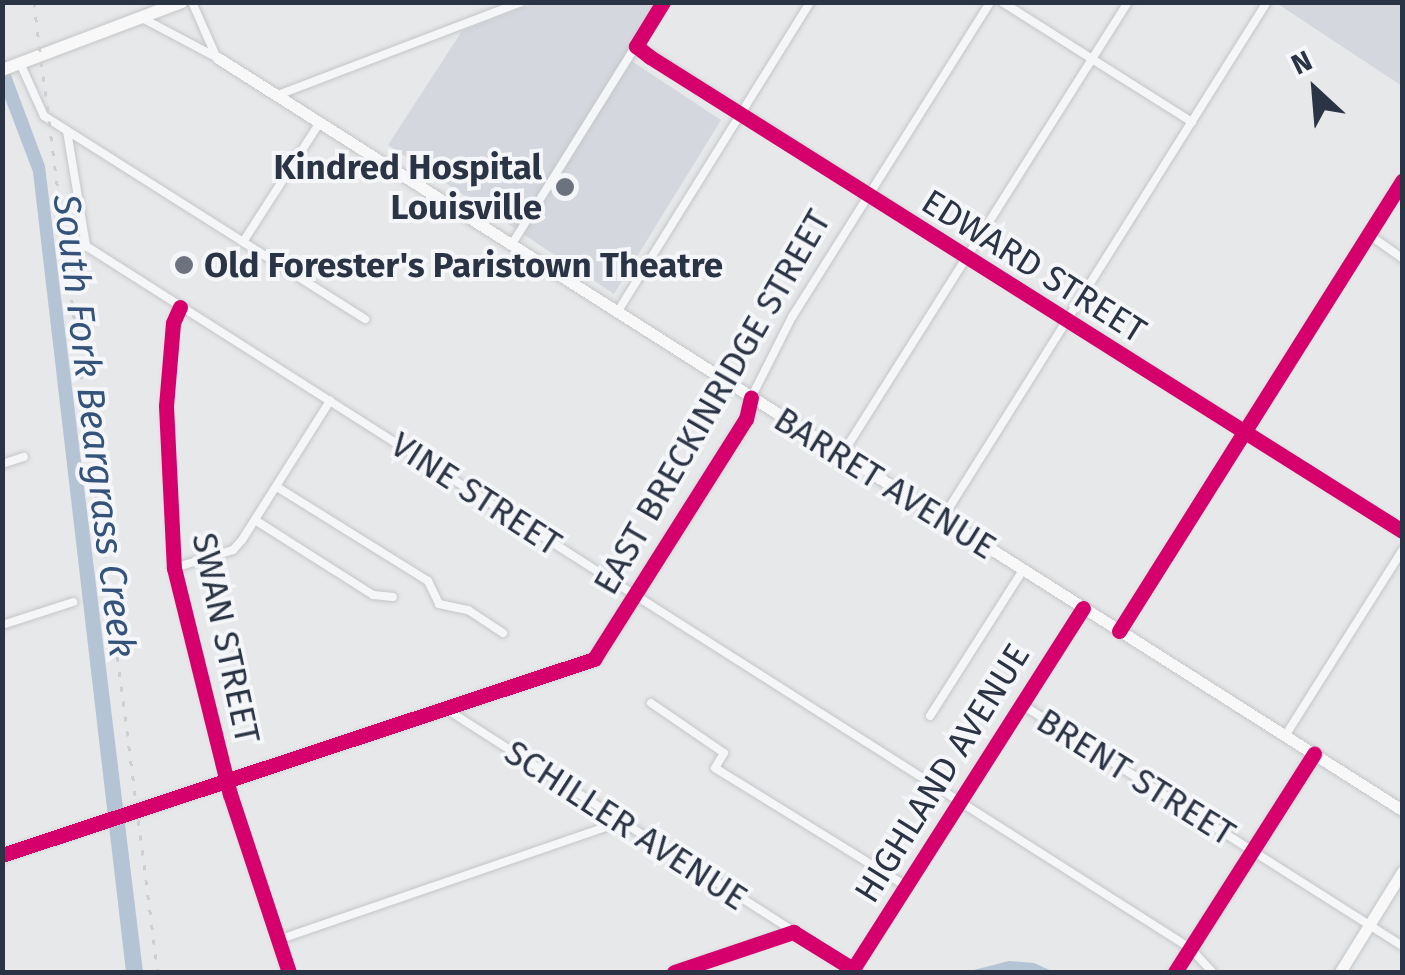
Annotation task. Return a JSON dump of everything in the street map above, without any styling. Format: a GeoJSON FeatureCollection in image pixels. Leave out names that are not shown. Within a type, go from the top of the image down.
{"type":"FeatureCollection","features":[{"type":"Feature","properties":{"kind":"main road"},"geometry":{"type":"LineString","coordinates":[[11,66],[182,2]]}},
{"type":"Feature","properties":{"kind":"street"},"geometry":{"type":"LineString","coordinates":[[192,2],[218,58]]}},
{"type":"Feature","properties":{"kind":"street"},"geometry":{"type":"LineString","coordinates":[[278,95],[521,2]]}},
{"type":"Feature","properties":{"kind":"street"},"geometry":{"type":"LineString","coordinates":[[512,244],[663,2]]}},
{"type":"Feature","properties":{"kind":"street"},"geometry":{"type":"LineString","coordinates":[[618,311],[810,2]]}},
{"type":"Feature","properties":{"kind":"street","name":"EAST BRECKINRIDGE STREET"},"geometry":{"type":"LineString","coordinates":[[2,855],[594,659],[746,419],[754,381],[990,2]]}},
{"type":"Feature","properties":{"kind":"street"},"geometry":{"type":"LineString","coordinates":[[1002,2],[1192,122]]}},
{"type":"Feature","properties":{"kind":"street"},"geometry":{"type":"LineString","coordinates":[[841,456],[1128,2]]}},
{"type":"Feature","properties":{"kind":"street"},"geometry":{"type":"LineString","coordinates":[[942,520],[1267,2]]}},
{"type":"Feature","properties":{"kind":"street","name":"BARRET AVENUE"},"geometry":{"type":"LineString","coordinates":[[140,18],[218,58],[278,95],[1402,810]]}},
{"type":"Feature","properties":{"kind":"street","name":"EDWARD STREET"},"geometry":{"type":"LineString","coordinates":[[636,46],[1066,322],[1402,531]]}},
{"type":"Feature","properties":{"kind":"street"},"geometry":{"type":"LineString","coordinates":[[11,66],[39,112],[365,319]]}},
{"type":"Feature","properties":{"kind":"street"},"geometry":{"type":"LineString","coordinates":[[243,242],[320,122]]}},
{"type":"Feature","properties":{"kind":"street","name":"VINE STREET"},"geometry":{"type":"LineString","coordinates":[[67,131],[82,242],[1190,948],[1212,972]]}},
{"type":"Feature","properties":{"kind":"street"},"geometry":{"type":"LineString","coordinates":[[1119,631],[1402,181]]}},
{"type":"Feature","properties":{"kind":"street"},"geometry":{"type":"LineString","coordinates":[[1368,234],[1402,258]]}},
{"type":"Feature","properties":{"kind":"street","name":"SWAN STREET"},"geometry":{"type":"LineString","coordinates":[[180,308],[173,323],[166,406],[174,568],[228,782],[289,972]]}},
{"type":"Feature","properties":{"kind":"street"},"geometry":{"type":"LineString","coordinates":[[174,568],[233,550],[330,402]]}},
{"type":"Feature","properties":{"kind":"street"},"geometry":{"type":"LineString","coordinates":[[2,464],[24,457]]}},
{"type":"Feature","properties":{"kind":"street"},"geometry":{"type":"LineString","coordinates":[[277,486],[428,581],[439,604],[468,610],[503,634]]}},
{"type":"Feature","properties":{"kind":"street"},"geometry":{"type":"LineString","coordinates":[[255,520],[372,595],[393,597]]}},
{"type":"Feature","properties":{"kind":"street"},"geometry":{"type":"LineString","coordinates":[[1285,736],[1402,551]]}},
{"type":"Feature","properties":{"kind":"street"},"geometry":{"type":"LineString","coordinates":[[930,716],[1023,570]]}},
{"type":"Feature","properties":{"kind":"street"},"geometry":{"type":"LineString","coordinates":[[2,625],[73,602]]}},
{"type":"Feature","properties":{"kind":"street","name":"HIGHLAND AVENUE"},"geometry":{"type":"LineString","coordinates":[[855,971],[1083,608]]}},
{"type":"Feature","properties":{"kind":"street"},"geometry":{"type":"LineString","coordinates":[[650,704],[724,753],[715,768],[906,886]]}},
{"type":"Feature","properties":{"kind":"street","name":"BRENT STREET"},"geometry":{"type":"LineString","coordinates":[[1021,704],[1402,946]]}},
{"type":"Feature","properties":{"kind":"street","name":"SCHILLER AVENUE"},"geometry":{"type":"LineString","coordinates":[[446,709],[855,971]]}},
{"type":"Feature","properties":{"kind":"street"},"geometry":{"type":"LineString","coordinates":[[1175,972],[1314,754]]}},
{"type":"Feature","properties":{"kind":"street"},"geometry":{"type":"LineString","coordinates":[[278,940],[620,822]]}},
{"type":"Feature","properties":{"kind":"street"},"geometry":{"type":"LineString","coordinates":[[1340,972],[1402,872]]}},
{"type":"Feature","properties":{"kind":"street"},"geometry":{"type":"LineString","coordinates":[[674,972],[793,932]]}},
{"type":"Feature","properties":{"kind":"shaded area"},"geometry":{"type":"Polygon","coordinates":[[[1279,2],[1402,3],[1402,86],[1278,4],[1279,2]]]}},
{"type":"Feature","properties":{"kind":"shaded area","name":"Kindred Hospital Louisville"},"geometry":{"type":"Polygon","coordinates":[[[535,3],[655,3],[624,56],[721,120],[614,294],[388,145],[462,31],[535,3]]]}},
{"type":"Feature","properties":{"kind":"water","name":"South Fork Beargrass Creek"},"geometry":{"type":"Polygon","coordinates":[[[2,51],[45,166],[143,972],[126,972],[33,172],[3,93],[2,51]]]}},
{"type":"Feature","properties":{"kind":"water"},"geometry":{"type":"Polygon","coordinates":[[[1009,961],[1034,963],[1054,972],[966,972],[1009,961]]]}},
{"type":"Feature","properties":{"kind":"railway"},"geometry":{"type":"LineString","coordinates":[[34,2],[158,972]]}},
{"type":"Feature","properties":{"kind":"cycle path"},"geometry":{"type":"LineString","coordinates":[[663,2],[636,46],[650,57],[1402,531]]}},
{"type":"Feature","properties":{"kind":"cycle path"},"geometry":{"type":"LineString","coordinates":[[1119,631],[1402,181]]}},
{"type":"Feature","properties":{"kind":"cycle path"},"geometry":{"type":"LineString","coordinates":[[180,307],[173,323],[166,406],[174,568],[230,794],[289,972]]}},
{"type":"Feature","properties":{"kind":"cycle path"},"geometry":{"type":"LineString","coordinates":[[2,855],[594,659],[746,419],[751,398]]}},
{"type":"Feature","properties":{"kind":"cycle path"},"geometry":{"type":"LineString","coordinates":[[674,972],[793,932],[853,969],[1083,608]]}},
{"type":"Feature","properties":{"kind":"cycle path"},"geometry":{"type":"LineString","coordinates":[[1175,972],[1314,754]]}},
{"type":"Feature","properties":{"kind":"place","name":"Kindred Hospital Louisville"},"geometry":{"type":"Point","coordinates":[565,187]}},
{"type":"Feature","properties":{"kind":"place","name":"Old Forester's Paristown Theatre"},"geometry":{"type":"Point","coordinates":[184,265]}}]}
